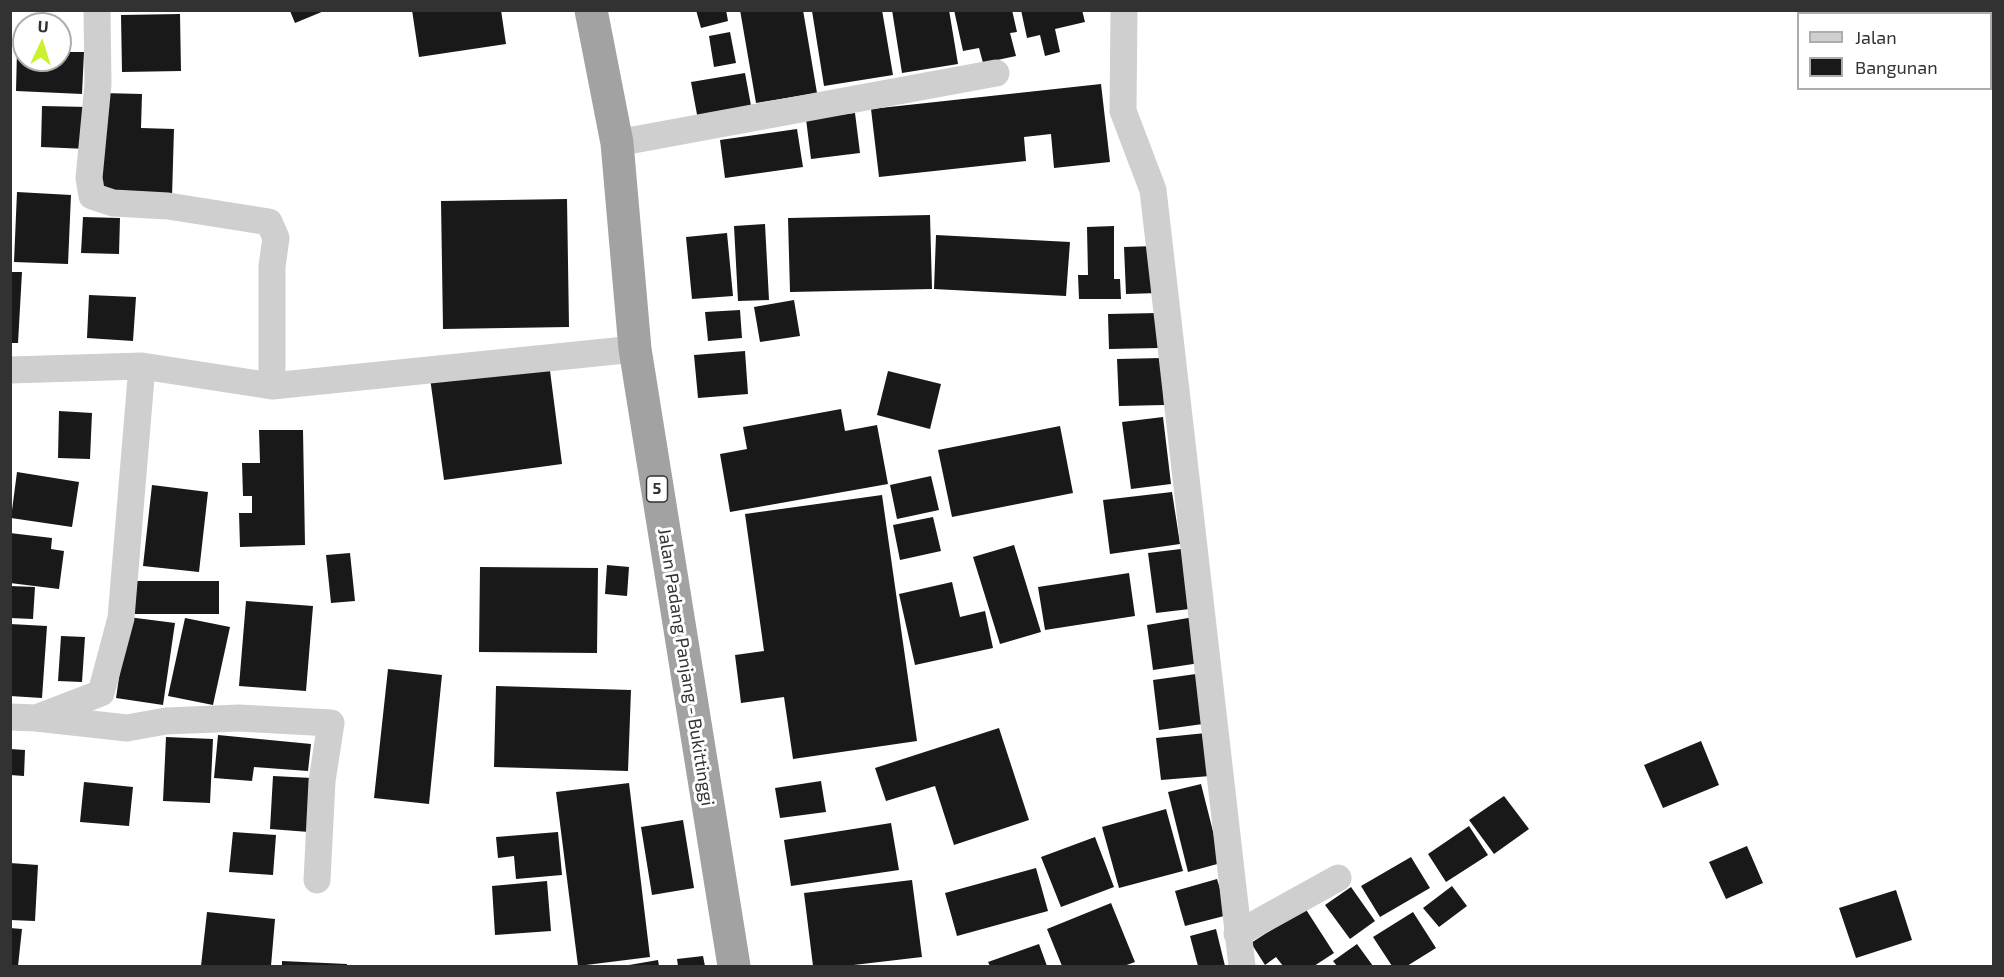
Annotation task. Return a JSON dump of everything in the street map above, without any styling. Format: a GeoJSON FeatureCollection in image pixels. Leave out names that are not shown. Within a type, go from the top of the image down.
{"type":"FeatureCollection","features":[{"type":"Feature","properties":{"kind":"highway","name":"Jalan Padang Panjang - Bukittinggi"},"geometry":{"type":"LineString","coordinates":[[591,10],[617,143],[635,349],[734,966]]}},
{"type":"Feature","properties":{"kind":"street"},"geometry":{"type":"LineString","coordinates":[[97,10],[98,84],[89,178],[92,196],[112,203],[168,206],[269,222],[276,238],[272,266],[272,386]]}},
{"type":"Feature","properties":{"kind":"street"},"geometry":{"type":"LineString","coordinates":[[1124,10],[1123,111],[1152,190],[1242,966]]}},
{"type":"Feature","properties":{"kind":"street"},"geometry":{"type":"LineString","coordinates":[[617,143],[996,73]]}},
{"type":"Feature","properties":{"kind":"street"},"geometry":{"type":"LineString","coordinates":[[10,370],[142,366],[272,386],[635,349]]}},
{"type":"Feature","properties":{"kind":"street"},"geometry":{"type":"LineString","coordinates":[[23,718],[101,693],[121,618],[142,366]]}},
{"type":"Feature","properties":{"kind":"street"},"geometry":{"type":"LineString","coordinates":[[23,718],[127,728],[166,721],[239,718],[331,723],[322,781],[317,880]]}},
{"type":"Feature","properties":{"kind":"street"},"geometry":{"type":"LineString","coordinates":[[1237,934],[1338,878]]}},
{"type":"Feature","properties":{"kind":"building"},"geometry":{"type":"Polygon","coordinates":[[[412,10],[501,10],[506,44],[419,57],[412,10]]]}},
{"type":"Feature","properties":{"kind":"building"},"geometry":{"type":"Polygon","coordinates":[[[696,10],[726,10],[728,21],[701,28],[696,10]]]}},
{"type":"Feature","properties":{"kind":"building"},"geometry":{"type":"Polygon","coordinates":[[[740,10],[803,10],[817,93],[756,103],[740,10]]]}},
{"type":"Feature","properties":{"kind":"building"},"geometry":{"type":"Polygon","coordinates":[[[882,10],[893,75],[824,86],[812,11],[882,10]]]}},
{"type":"Feature","properties":{"kind":"building"},"geometry":{"type":"Polygon","coordinates":[[[892,10],[949,10],[958,64],[902,73],[892,10]]]}},
{"type":"Feature","properties":{"kind":"building"},"geometry":{"type":"Polygon","coordinates":[[[954,10],[1012,10],[1017,32],[1010,33],[1016,56],[983,63],[979,48],[963,51],[954,10]]]}},
{"type":"Feature","properties":{"kind":"building"},"geometry":{"type":"Polygon","coordinates":[[[1021,10],[1082,10],[1085,22],[1055,29],[1060,52],[1045,56],[1040,35],[1027,38],[1021,10]]]}},
{"type":"Feature","properties":{"kind":"building"},"geometry":{"type":"Polygon","coordinates":[[[290,11],[324,11],[295,23],[290,11]]]}},
{"type":"Feature","properties":{"kind":"building"},"geometry":{"type":"Polygon","coordinates":[[[180,14],[181,71],[122,72],[121,15],[180,14]]]}},
{"type":"Feature","properties":{"kind":"building"},"geometry":{"type":"Polygon","coordinates":[[[730,32],[736,63],[714,67],[709,36],[730,32]]]}},
{"type":"Feature","properties":{"kind":"building"},"geometry":{"type":"Polygon","coordinates":[[[72,52],[84,52],[82,94],[16,91],[16,72],[72,72],[72,52]]]}},
{"type":"Feature","properties":{"kind":"building"},"geometry":{"type":"Polygon","coordinates":[[[745,73],[752,111],[698,120],[691,82],[745,73]]]}},
{"type":"Feature","properties":{"kind":"building"},"geometry":{"type":"Polygon","coordinates":[[[1101,84],[1110,162],[1054,168],[1051,134],[1024,137],[1026,161],[879,177],[871,109],[1101,84]]]}},
{"type":"Feature","properties":{"kind":"building"},"geometry":{"type":"Polygon","coordinates":[[[102,93],[142,94],[141,128],[174,129],[172,197],[101,196],[102,93]]]}},
{"type":"Feature","properties":{"kind":"building"},"geometry":{"type":"Polygon","coordinates":[[[42,106],[88,107],[87,149],[41,147],[42,106]]]}},
{"type":"Feature","properties":{"kind":"building"},"geometry":{"type":"Polygon","coordinates":[[[855,113],[860,153],[811,159],[806,119],[855,113]]]}},
{"type":"Feature","properties":{"kind":"building"},"geometry":{"type":"Polygon","coordinates":[[[797,129],[803,167],[725,178],[720,140],[797,129]]]}},
{"type":"Feature","properties":{"kind":"building"},"geometry":{"type":"Polygon","coordinates":[[[17,192],[71,195],[68,264],[14,262],[17,192]]]}},
{"type":"Feature","properties":{"kind":"building"},"geometry":{"type":"Polygon","coordinates":[[[567,199],[569,327],[443,329],[441,201],[567,199]]]}},
{"type":"Feature","properties":{"kind":"building"},"geometry":{"type":"Polygon","coordinates":[[[930,215],[932,289],[790,292],[788,218],[930,215]]]}},
{"type":"Feature","properties":{"kind":"building"},"geometry":{"type":"Polygon","coordinates":[[[83,217],[120,218],[119,254],[81,253],[83,217]]]}},
{"type":"Feature","properties":{"kind":"building"},"geometry":{"type":"Polygon","coordinates":[[[765,224],[769,300],[738,301],[734,226],[765,224]]]}},
{"type":"Feature","properties":{"kind":"building"},"geometry":{"type":"Polygon","coordinates":[[[1114,226],[1114,279],[1120,279],[1121,299],[1079,299],[1078,275],[1088,275],[1087,227],[1114,226]]]}},
{"type":"Feature","properties":{"kind":"building"},"geometry":{"type":"Polygon","coordinates":[[[727,233],[733,296],[692,299],[686,237],[727,233]]]}},
{"type":"Feature","properties":{"kind":"building"},"geometry":{"type":"Polygon","coordinates":[[[936,235],[1070,242],[1066,296],[934,289],[936,235]]]}},
{"type":"Feature","properties":{"kind":"building"},"geometry":{"type":"Polygon","coordinates":[[[1156,246],[1159,293],[1126,294],[1124,247],[1156,246]]]}},
{"type":"Feature","properties":{"kind":"building"},"geometry":{"type":"Polygon","coordinates":[[[10,272],[22,272],[18,343],[10,343],[10,272]]]}},
{"type":"Feature","properties":{"kind":"building"},"geometry":{"type":"Polygon","coordinates":[[[89,295],[136,297],[133,341],[87,338],[89,295]]]}},
{"type":"Feature","properties":{"kind":"building"},"geometry":{"type":"Polygon","coordinates":[[[794,300],[800,336],[760,342],[754,307],[794,300]]]}},
{"type":"Feature","properties":{"kind":"building"},"geometry":{"type":"Polygon","coordinates":[[[740,310],[742,338],[708,341],[705,312],[740,310]]]}},
{"type":"Feature","properties":{"kind":"building"},"geometry":{"type":"Polygon","coordinates":[[[1158,313],[1159,348],[1109,349],[1108,314],[1158,313]]]}},
{"type":"Feature","properties":{"kind":"building"},"geometry":{"type":"Polygon","coordinates":[[[745,351],[748,394],[698,398],[694,355],[745,351]]]}},
{"type":"Feature","properties":{"kind":"building"},"geometry":{"type":"Polygon","coordinates":[[[1162,358],[1164,405],[1119,406],[1117,359],[1162,358]]]}},
{"type":"Feature","properties":{"kind":"building"},"geometry":{"type":"Polygon","coordinates":[[[549,363],[562,464],[444,480],[430,378],[549,363]]]}},
{"type":"Feature","properties":{"kind":"building"},"geometry":{"type":"Polygon","coordinates":[[[888,371],[941,384],[930,429],[877,415],[888,371]]]}},
{"type":"Feature","properties":{"kind":"building"},"geometry":{"type":"Polygon","coordinates":[[[841,409],[845,431],[877,425],[888,484],[730,512],[720,454],[747,449],[743,427],[841,409]]]}},
{"type":"Feature","properties":{"kind":"building"},"geometry":{"type":"Polygon","coordinates":[[[59,411],[92,413],[90,459],[58,458],[59,411]]]}},
{"type":"Feature","properties":{"kind":"building"},"geometry":{"type":"Polygon","coordinates":[[[1163,417],[1171,484],[1131,489],[1122,422],[1163,417]]]}},
{"type":"Feature","properties":{"kind":"building"},"geometry":{"type":"Polygon","coordinates":[[[1060,426],[1073,493],[952,517],[938,450],[1060,426]]]}},
{"type":"Feature","properties":{"kind":"building"},"geometry":{"type":"Polygon","coordinates":[[[259,430],[303,430],[305,545],[240,547],[239,513],[252,513],[252,496],[243,496],[242,463],[260,463],[259,430]]]}},
{"type":"Feature","properties":{"kind":"building"},"geometry":{"type":"Polygon","coordinates":[[[17,472],[79,482],[72,527],[11,518],[17,472]]]}},
{"type":"Feature","properties":{"kind":"building"},"geometry":{"type":"Polygon","coordinates":[[[931,476],[939,510],[897,519],[890,485],[931,476]]]}},
{"type":"Feature","properties":{"kind":"building"},"geometry":{"type":"Polygon","coordinates":[[[152,485],[208,492],[199,572],[143,566],[152,485]]]}},
{"type":"Feature","properties":{"kind":"building"},"geometry":{"type":"Polygon","coordinates":[[[1172,492],[1180,544],[1110,554],[1103,500],[1172,492]]]}},
{"type":"Feature","properties":{"kind":"building"},"geometry":{"type":"Polygon","coordinates":[[[882,495],[917,741],[793,759],[784,697],[741,703],[735,655],[764,651],[745,514],[882,495]]]}},
{"type":"Feature","properties":{"kind":"building"},"geometry":{"type":"Polygon","coordinates":[[[933,517],[941,551],[900,560],[893,525],[933,517]]]}},
{"type":"Feature","properties":{"kind":"building"},"geometry":{"type":"Polygon","coordinates":[[[10,533],[52,538],[51,549],[64,551],[59,589],[10,583],[10,533]]]}},
{"type":"Feature","properties":{"kind":"building"},"geometry":{"type":"Polygon","coordinates":[[[1014,545],[1041,632],[1000,644],[973,557],[1014,545]]]}},
{"type":"Feature","properties":{"kind":"building"},"geometry":{"type":"Polygon","coordinates":[[[1189,548],[1198,608],[1156,613],[1148,553],[1189,548]]]}},
{"type":"Feature","properties":{"kind":"building"},"geometry":{"type":"Polygon","coordinates":[[[350,553],[355,601],[331,603],[326,555],[350,553]]]}},
{"type":"Feature","properties":{"kind":"building"},"geometry":{"type":"Polygon","coordinates":[[[607,565],[629,567],[627,596],[605,594],[607,565]]]}},
{"type":"Feature","properties":{"kind":"building"},"geometry":{"type":"Polygon","coordinates":[[[480,567],[598,568],[597,653],[479,652],[480,567]]]}},
{"type":"Feature","properties":{"kind":"building"},"geometry":{"type":"Polygon","coordinates":[[[1129,573],[1135,616],[1045,630],[1038,587],[1129,573]]]}},
{"type":"Feature","properties":{"kind":"building"},"geometry":{"type":"Polygon","coordinates":[[[134,581],[219,581],[219,614],[134,614],[134,581]]]}},
{"type":"Feature","properties":{"kind":"building"},"geometry":{"type":"Polygon","coordinates":[[[952,582],[960,617],[985,611],[993,648],[915,665],[899,594],[952,582]]]}},
{"type":"Feature","properties":{"kind":"building"},"geometry":{"type":"Polygon","coordinates":[[[10,586],[35,587],[33,619],[10,618],[10,586]]]}},
{"type":"Feature","properties":{"kind":"building"},"geometry":{"type":"Polygon","coordinates":[[[246,601],[313,606],[306,691],[239,686],[246,601]]]}},
{"type":"Feature","properties":{"kind":"building"},"geometry":{"type":"Polygon","coordinates":[[[128,617],[175,623],[163,705],[116,698],[128,617]]]}},
{"type":"Feature","properties":{"kind":"building"},"geometry":{"type":"Polygon","coordinates":[[[1194,617],[1200,663],[1153,670],[1147,625],[1194,617]]]}},
{"type":"Feature","properties":{"kind":"building"},"geometry":{"type":"Polygon","coordinates":[[[185,618],[230,627],[213,705],[168,696],[185,618]]]}},
{"type":"Feature","properties":{"kind":"building"},"geometry":{"type":"Polygon","coordinates":[[[10,624],[47,626],[42,698],[10,696],[10,624]]]}},
{"type":"Feature","properties":{"kind":"building"},"geometry":{"type":"Polygon","coordinates":[[[61,636],[85,637],[82,682],[58,681],[61,636]]]}},
{"type":"Feature","properties":{"kind":"building"},"geometry":{"type":"Polygon","coordinates":[[[388,669],[442,675],[429,804],[374,798],[388,669]]]}},
{"type":"Feature","properties":{"kind":"building"},"geometry":{"type":"Polygon","coordinates":[[[1196,674],[1203,724],[1159,730],[1153,680],[1196,674]]]}},
{"type":"Feature","properties":{"kind":"building"},"geometry":{"type":"Polygon","coordinates":[[[496,686],[631,690],[628,771],[494,767],[496,686]]]}},
{"type":"Feature","properties":{"kind":"building"},"geometry":{"type":"Polygon","coordinates":[[[999,728],[1029,820],[954,845],[935,786],[886,801],[875,768],[999,728]]]}},
{"type":"Feature","properties":{"kind":"building"},"geometry":{"type":"Polygon","coordinates":[[[1206,733],[1210,776],[1161,780],[1156,738],[1206,733]]]}},
{"type":"Feature","properties":{"kind":"building"},"geometry":{"type":"Polygon","coordinates":[[[218,735],[311,744],[308,771],[254,767],[252,781],[214,778],[218,735]]]}},
{"type":"Feature","properties":{"kind":"building"},"geometry":{"type":"Polygon","coordinates":[[[166,737],[213,739],[210,803],[163,801],[166,737]]]}},
{"type":"Feature","properties":{"kind":"building"},"geometry":{"type":"Polygon","coordinates":[[[1701,741],[1719,785],[1663,808],[1644,765],[1701,741]]]}},
{"type":"Feature","properties":{"kind":"building"},"geometry":{"type":"Polygon","coordinates":[[[10,749],[25,750],[24,776],[10,775],[10,749]]]}},
{"type":"Feature","properties":{"kind":"building"},"geometry":{"type":"Polygon","coordinates":[[[273,776],[312,778],[309,832],[270,829],[273,776]]]}},
{"type":"Feature","properties":{"kind":"building"},"geometry":{"type":"Polygon","coordinates":[[[821,781],[826,812],[780,818],[775,788],[821,781]]]}},
{"type":"Feature","properties":{"kind":"building"},"geometry":{"type":"Polygon","coordinates":[[[84,782],[133,787],[129,826],[80,822],[84,782]]]}},
{"type":"Feature","properties":{"kind":"building"},"geometry":{"type":"Polygon","coordinates":[[[629,783],[650,957],[578,966],[556,792],[629,783]]]}},
{"type":"Feature","properties":{"kind":"building"},"geometry":{"type":"Polygon","coordinates":[[[1201,784],[1221,863],[1188,872],[1168,792],[1201,784]]]}},
{"type":"Feature","properties":{"kind":"building"},"geometry":{"type":"Polygon","coordinates":[[[1504,796],[1529,829],[1494,854],[1469,820],[1504,796]]]}},
{"type":"Feature","properties":{"kind":"building"},"geometry":{"type":"Polygon","coordinates":[[[1166,809],[1183,871],[1119,888],[1102,827],[1166,809]]]}},
{"type":"Feature","properties":{"kind":"building"},"geometry":{"type":"Polygon","coordinates":[[[683,820],[694,888],[652,895],[641,827],[683,820]]]}},
{"type":"Feature","properties":{"kind":"building"},"geometry":{"type":"Polygon","coordinates":[[[891,823],[899,870],[791,886],[784,840],[891,823]]]}},
{"type":"Feature","properties":{"kind":"building"},"geometry":{"type":"Polygon","coordinates":[[[1469,826],[1488,855],[1446,882],[1428,854],[1469,826]]]}},
{"type":"Feature","properties":{"kind":"building"},"geometry":{"type":"Polygon","coordinates":[[[233,832],[276,835],[273,875],[229,872],[233,832]]]}},
{"type":"Feature","properties":{"kind":"building"},"geometry":{"type":"Polygon","coordinates":[[[558,832],[562,875],[516,879],[514,856],[498,858],[496,837],[558,832]]]}},
{"type":"Feature","properties":{"kind":"building"},"geometry":{"type":"Polygon","coordinates":[[[1095,837],[1114,887],[1061,907],[1041,857],[1095,837]]]}},
{"type":"Feature","properties":{"kind":"building"},"geometry":{"type":"Polygon","coordinates":[[[1747,846],[1763,883],[1726,899],[1709,862],[1747,846]]]}},
{"type":"Feature","properties":{"kind":"building"},"geometry":{"type":"Polygon","coordinates":[[[1411,857],[1430,888],[1380,917],[1361,886],[1411,857]]]}},
{"type":"Feature","properties":{"kind":"building"},"geometry":{"type":"Polygon","coordinates":[[[10,863],[38,865],[35,921],[10,920],[10,863]]]}},
{"type":"Feature","properties":{"kind":"building"},"geometry":{"type":"Polygon","coordinates":[[[1036,868],[1048,911],[957,936],[945,893],[1036,868]]]}},
{"type":"Feature","properties":{"kind":"building"},"geometry":{"type":"Polygon","coordinates":[[[1217,879],[1228,915],[1185,926],[1175,891],[1217,879]]]}},
{"type":"Feature","properties":{"kind":"building"},"geometry":{"type":"Polygon","coordinates":[[[912,880],[922,957],[845,966],[813,966],[804,893],[912,880]]]}},
{"type":"Feature","properties":{"kind":"building"},"geometry":{"type":"Polygon","coordinates":[[[547,881],[551,931],[495,935],[492,886],[547,881]]]}},
{"type":"Feature","properties":{"kind":"building"},"geometry":{"type":"Polygon","coordinates":[[[1452,886],[1467,906],[1439,927],[1423,908],[1452,886]]]}},
{"type":"Feature","properties":{"kind":"building"},"geometry":{"type":"Polygon","coordinates":[[[1351,887],[1375,921],[1350,939],[1325,905],[1351,887]]]}},
{"type":"Feature","properties":{"kind":"building"},"geometry":{"type":"Polygon","coordinates":[[[1896,890],[1912,940],[1856,958],[1839,908],[1896,890]]]}},
{"type":"Feature","properties":{"kind":"building"},"geometry":{"type":"Polygon","coordinates":[[[1111,903],[1135,962],[1124,966],[1062,966],[1047,929],[1111,903]]]}},
{"type":"Feature","properties":{"kind":"building"},"geometry":{"type":"Polygon","coordinates":[[[1305,908],[1334,953],[1314,966],[1283,966],[1276,957],[1265,965],[1251,943],[1305,908]]]}},
{"type":"Feature","properties":{"kind":"building"},"geometry":{"type":"Polygon","coordinates":[[[207,912],[275,919],[271,966],[201,966],[207,912]]]}},
{"type":"Feature","properties":{"kind":"building"},"geometry":{"type":"Polygon","coordinates":[[[1413,912],[1436,948],[1407,966],[1392,966],[1373,937],[1413,912]]]}},
{"type":"Feature","properties":{"kind":"building"},"geometry":{"type":"Polygon","coordinates":[[[10,928],[22,929],[18,966],[10,966],[10,928]]]}},
{"type":"Feature","properties":{"kind":"building"},"geometry":{"type":"Polygon","coordinates":[[[1216,929],[1225,966],[1198,966],[1190,936],[1216,929]]]}},
{"type":"Feature","properties":{"kind":"building"},"geometry":{"type":"Polygon","coordinates":[[[1039,944],[1047,966],[990,966],[988,962],[1039,944]]]}},
{"type":"Feature","properties":{"kind":"building"},"geometry":{"type":"Polygon","coordinates":[[[1357,944],[1373,966],[1337,966],[1333,961],[1357,944]]]}},
{"type":"Feature","properties":{"kind":"building"},"geometry":{"type":"Polygon","coordinates":[[[703,956],[705,966],[678,966],[677,959],[703,956]]]}},
{"type":"Feature","properties":{"kind":"building"},"geometry":{"type":"Polygon","coordinates":[[[658,960],[659,966],[629,966],[629,965],[658,960]]]}},
{"type":"Feature","properties":{"kind":"building"},"geometry":{"type":"Polygon","coordinates":[[[282,961],[347,964],[347,966],[282,966],[282,961]]]}}]}
